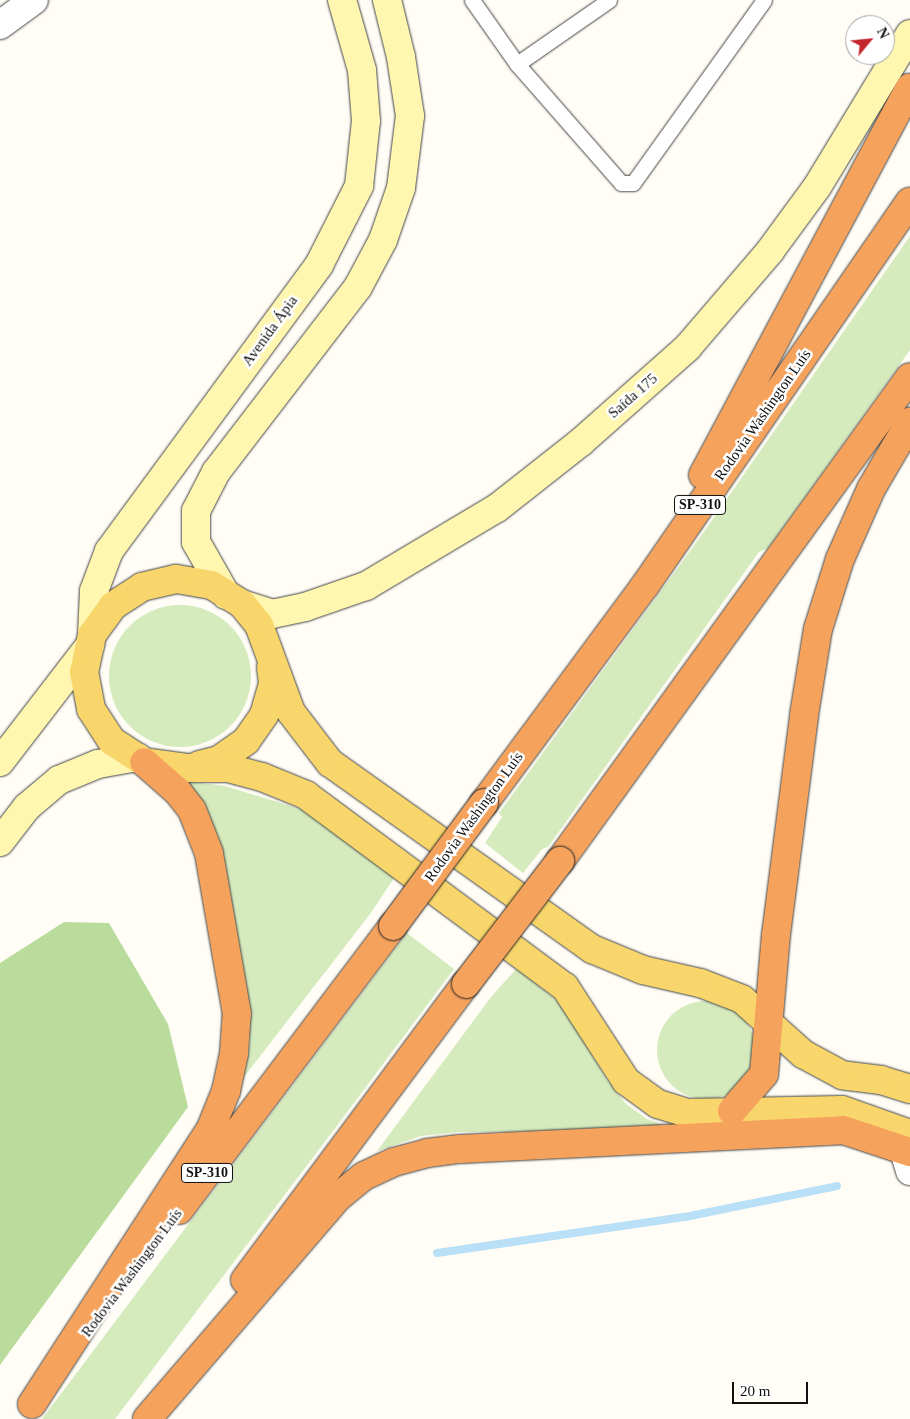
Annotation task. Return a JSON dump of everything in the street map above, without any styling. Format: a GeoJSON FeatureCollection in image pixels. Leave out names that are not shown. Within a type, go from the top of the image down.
{"type":"FeatureCollection","features":[{"type":"Feature","properties":{"kind":"highway"},"geometry":{"type":"LineString","coordinates":[[644,587],[910,88]]}},
{"type":"Feature","properties":{"kind":"highway","name":"Rodovia Washington Luís"},"geometry":{"type":"LineString","coordinates":[[27,1412],[393,926],[644,587],[910,202]]}},
{"type":"Feature","properties":{"kind":"highway"},"geometry":{"type":"LineString","coordinates":[[140,1419],[560,861],[910,376]]}},
{"type":"Feature","properties":{"kind":"highway"},"geometry":{"type":"LineString","coordinates":[[732,1111],[764,1074],[768,1021],[801,734],[818,630],[840,559],[871,490],[910,422]]}},
{"type":"Feature","properties":{"kind":"highway"},"geometry":{"type":"LineString","coordinates":[[27,1412],[211,1128],[226,1091],[234,1053],[237,1014],[205,838],[192,810],[178,792],[140,759]]}},
{"type":"Feature","properties":{"kind":"highway"},"geometry":{"type":"LineString","coordinates":[[147,1419],[338,1197],[364,1176],[394,1162],[426,1153],[460,1149],[843,1130],[908,1152]]}},
{"type":"Feature","properties":{"kind":"main road"},"geometry":{"type":"LineString","coordinates":[[908,1152],[842,1110],[688,1113],[658,1104],[626,1081],[565,987],[306,795],[262,777],[228,768],[187,768],[140,759],[112,741],[91,709],[84,672],[91,640],[113,606],[142,587],[176,579],[211,586],[234,599],[259,625],[270,650],[291,712],[330,763],[592,949],[643,970],[700,983],[742,999],[803,1054],[834,1071],[842,1075],[882,1080],[910,1089]]}},
{"type":"Feature","properties":{"kind":"main road"},"geometry":{"type":"LineString","coordinates":[[187,768],[218,760],[246,741],[260,720],[273,683],[270,650]]}},
{"type":"Feature","properties":{"kind":"street"},"geometry":{"type":"LineString","coordinates":[[0,25],[34,0]]}},
{"type":"Feature","properties":{"kind":"street","name":"Avenida Ápia"},"geometry":{"type":"LineString","coordinates":[[91,640],[94,591],[109,551],[318,265],[358,186],[366,121],[362,70],[342,0]]}},
{"type":"Feature","properties":{"kind":"street"},"geometry":{"type":"LineString","coordinates":[[234,599],[196,542],[196,511],[216,472],[358,287],[383,240],[401,188],[410,116],[401,57],[386,0]]}},
{"type":"Feature","properties":{"kind":"street","name":"Saída 175"},"geometry":{"type":"LineString","coordinates":[[234,599],[272,614],[304,607],[366,586],[497,508],[581,442],[687,348],[770,251],[817,187],[910,34]]}},
{"type":"Feature","properties":{"kind":"street"},"geometry":{"type":"LineString","coordinates":[[0,762],[91,640]]}},
{"type":"Feature","properties":{"kind":"street"},"geometry":{"type":"LineString","coordinates":[[0,842],[27,807],[59,780],[98,764],[140,759]]}},
{"type":"Feature","properties":{"kind":"street"},"geometry":{"type":"LineString","coordinates":[[882,1080],[910,1080]]}},
{"type":"Feature","properties":{"kind":"lane"},"geometry":{"type":"LineString","coordinates":[[472,0],[517,64],[621,183],[633,183],[764,0]]}},
{"type":"Feature","properties":{"kind":"lane"},"geometry":{"type":"LineString","coordinates":[[517,64],[609,0]]}},
{"type":"Feature","properties":{"kind":"green space"},"geometry":{"type":"Polygon","coordinates":[[[910,236],[910,350],[768,548],[759,552],[548,847],[542,849],[523,873],[485,843],[502,817],[499,813],[701,536],[910,236]]]}},
{"type":"Feature","properties":{"kind":"green space"},"geometry":{"type":"Polygon","coordinates":[[[180,605],[194,606],[207,611],[219,617],[230,626],[239,637],[245,649],[250,662],[250,690],[245,703],[239,715],[230,726],[219,735],[207,741],[194,746],[180,747],[166,746],[153,741],[141,735],[130,726],[121,715],[115,703],[110,690],[109,676],[110,662],[115,649],[121,637],[130,626],[141,617],[153,611],[166,606],[180,605]]]}},
{"type":"Feature","properties":{"kind":"green space"},"geometry":{"type":"Polygon","coordinates":[[[184,781],[225,786],[304,810],[396,875],[370,914],[244,1077],[250,1046],[249,1011],[184,781]]]}},
{"type":"Feature","properties":{"kind":"green space"},"geometry":{"type":"Polygon","coordinates":[[[64,922],[109,923],[168,1024],[188,1107],[0,1365],[0,963],[64,922]]]}},
{"type":"Feature","properties":{"kind":"green space"},"geometry":{"type":"Polygon","coordinates":[[[407,933],[454,969],[330,1135],[115,1419],[42,1419],[407,933]]]}},
{"type":"Feature","properties":{"kind":"green space"},"geometry":{"type":"Polygon","coordinates":[[[517,968],[561,1004],[607,1080],[626,1104],[647,1119],[681,1131],[459,1132],[421,1136],[377,1151],[491,997],[517,968]]]}},
{"type":"Feature","properties":{"kind":"green space"},"geometry":{"type":"Polygon","coordinates":[[[706,1001],[716,1002],[733,1009],[747,1023],[754,1040],[754,1060],[747,1077],[733,1091],[716,1098],[706,1099],[696,1098],[679,1091],[665,1077],[658,1060],[657,1050],[658,1040],[665,1023],[679,1009],[696,1002],[706,1001]]]}},
{"type":"Feature","properties":{"kind":"waterway"},"geometry":{"type":"LineString","coordinates":[[437,1253],[685,1217],[837,1186]]}}]}
